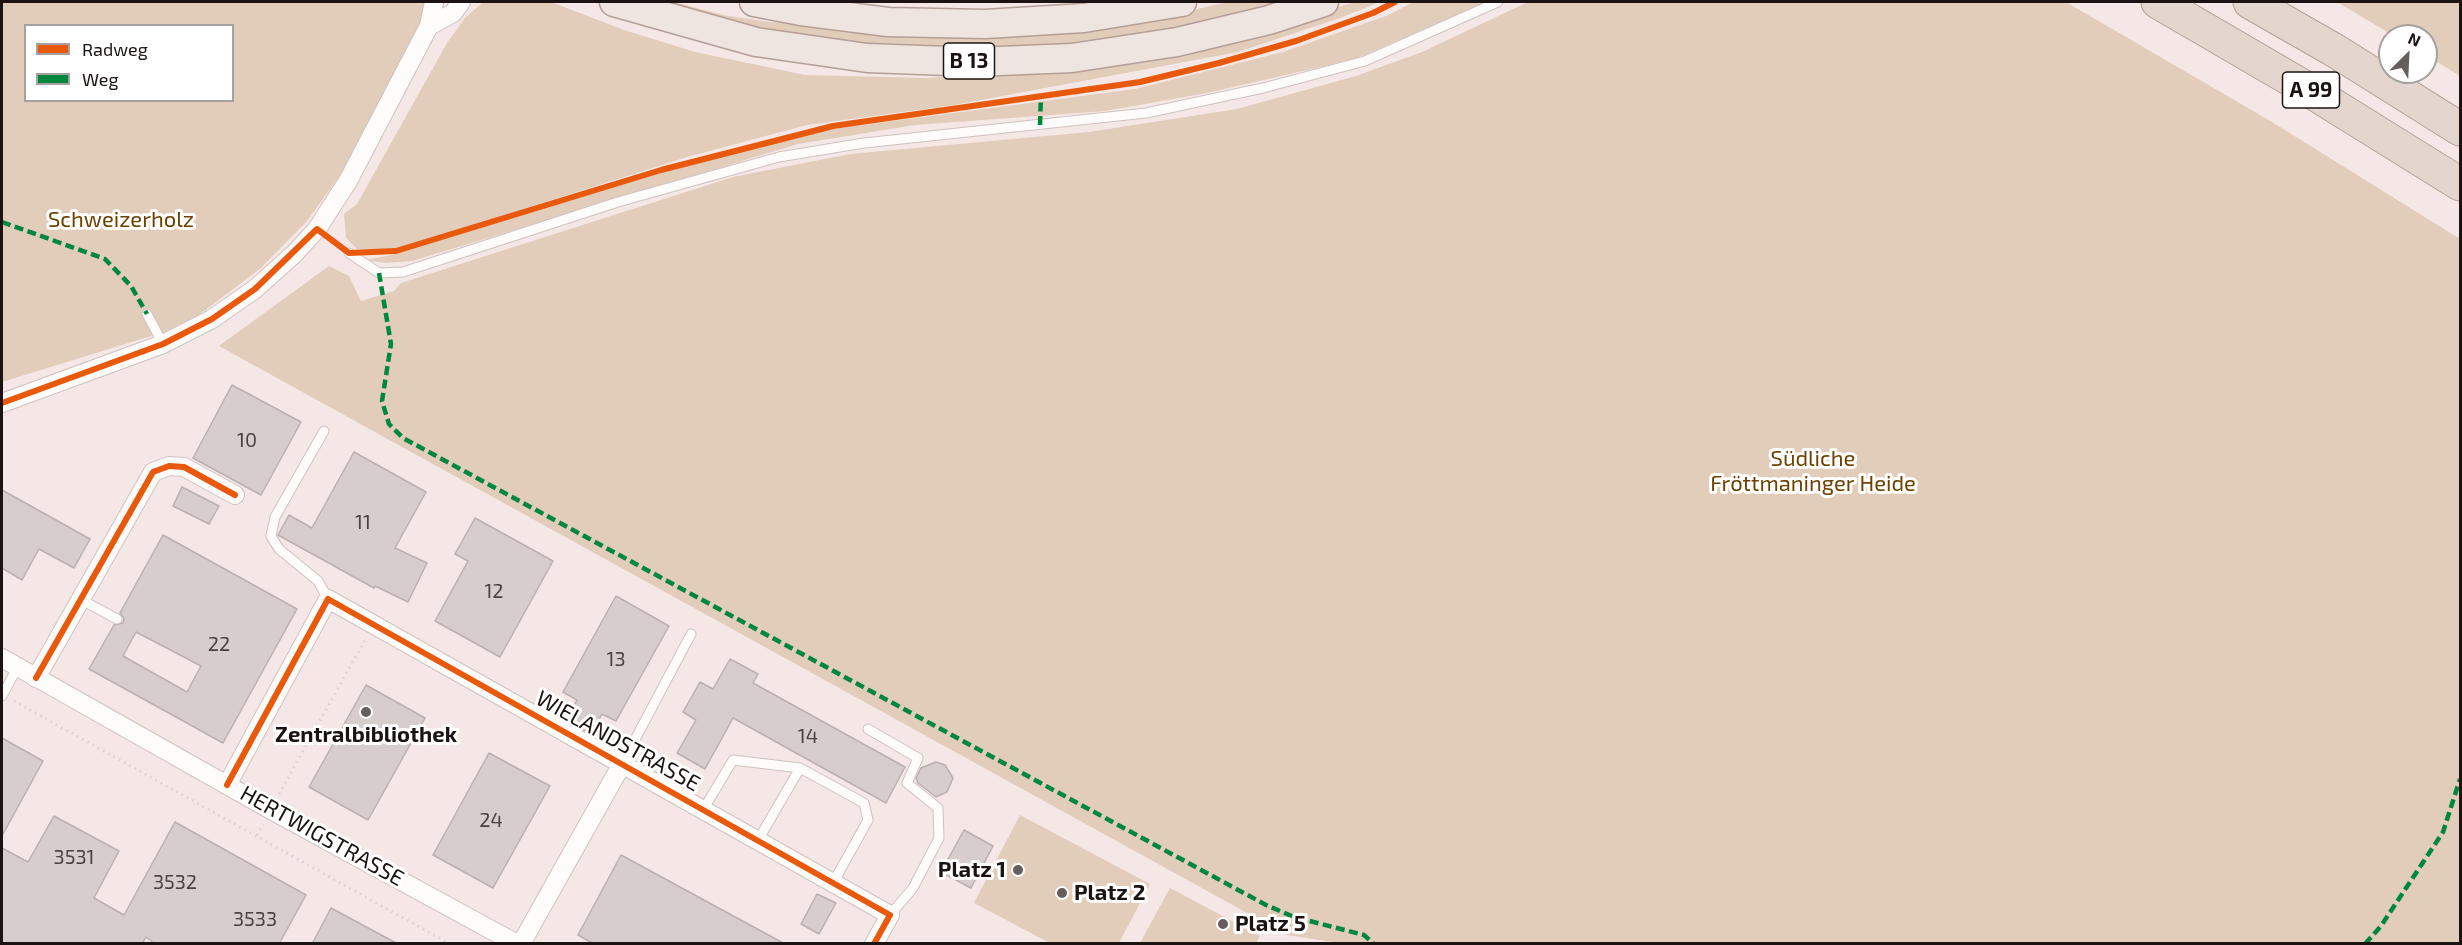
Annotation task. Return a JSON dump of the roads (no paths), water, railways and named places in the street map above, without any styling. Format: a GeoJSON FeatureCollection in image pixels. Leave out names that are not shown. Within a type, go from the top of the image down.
{"type":"FeatureCollection","features":[{"type":"Feature","properties":{"kind":"highway","name":"A 99"},"geometry":{"type":"LineString","coordinates":[[2158,2],[2304,87],[2460,184]]}},
{"type":"Feature","properties":{"kind":"highway","name":"A 99"},"geometry":{"type":"LineString","coordinates":[[2250,2],[2334,50],[2460,129]]}},
{"type":"Feature","properties":{"kind":"main road","name":"B 13"},"geometry":{"type":"LineString","coordinates":[[614,2],[756,42],[867,58],[975,62],[1072,58],[1176,42],[1269,20],[1324,2]]}},
{"type":"Feature","properties":{"kind":"main road","name":"B 13"},"geometry":{"type":"LineString","coordinates":[[754,2],[801,11],[888,22],[985,24],[1084,18],[1182,2]]}},
{"type":"Feature","properties":{"kind":"street"},"geometry":{"type":"LineString","coordinates":[[429,26],[434,2]]}},
{"type":"Feature","properties":{"kind":"street"},"geometry":{"type":"LineString","coordinates":[[2,403],[163,344],[212,319],[255,289],[317,229],[353,171],[440,2]]}},
{"type":"Feature","properties":{"kind":"street"},"geometry":{"type":"LineString","coordinates":[[429,26],[453,13],[461,2]]}},
{"type":"Feature","properties":{"kind":"street"},"geometry":{"type":"LineString","coordinates":[[36,678],[153,472],[170,466],[184,467],[235,495]]}},
{"type":"Feature","properties":{"kind":"street"},"geometry":{"type":"LineString","coordinates":[[227,785],[328,598]]}},
{"type":"Feature","properties":{"kind":"street","name":"WIELANDSTRASSE"},"geometry":{"type":"LineString","coordinates":[[328,598],[890,915]]}},
{"type":"Feature","properties":{"kind":"street","name":"HERTWIGSTRASSE"},"geometry":{"type":"LineString","coordinates":[[9,663],[271,810],[519,944]]}},
{"type":"Feature","properties":{"kind":"street"},"geometry":{"type":"LineString","coordinates":[[519,944],[622,764]]}},
{"type":"Feature","properties":{"kind":"street"},"geometry":{"type":"LineString","coordinates":[[874,944],[890,915]]}},
{"type":"Feature","properties":{"kind":"lane"},"geometry":{"type":"LineString","coordinates":[[349,253],[379,273],[403,272],[618,202],[779,158],[864,143],[1146,113],[1365,62],[1498,2]]}},
{"type":"Feature","properties":{"kind":"lane"},"geometry":{"type":"LineString","coordinates":[[147,314],[163,344]]}},
{"type":"Feature","properties":{"kind":"lane"},"geometry":{"type":"LineString","coordinates":[[324,431],[275,517],[271,536],[279,549],[318,581],[328,598]]}},
{"type":"Feature","properties":{"kind":"lane"},"geometry":{"type":"LineString","coordinates":[[80,599],[117,619]]}},
{"type":"Feature","properties":{"kind":"lane"},"geometry":{"type":"LineString","coordinates":[[622,764],[691,634]]}},
{"type":"Feature","properties":{"kind":"lane"},"geometry":{"type":"LineString","coordinates":[[2,695],[9,663]]}},
{"type":"Feature","properties":{"kind":"lane"},"geometry":{"type":"LineString","coordinates":[[868,729],[918,758],[907,783],[938,808],[939,838],[913,888],[890,915]]}},
{"type":"Feature","properties":{"kind":"lane"},"geometry":{"type":"LineString","coordinates":[[703,810],[733,760],[800,768],[864,803],[868,820],[833,884]]}},
{"type":"Feature","properties":{"kind":"lane"},"geometry":{"type":"LineString","coordinates":[[758,842],[800,768]]}},
{"type":"Feature","properties":{"kind":"place","name":"Zentralbibliothek"},"geometry":{"type":"Point","coordinates":[366,712]}},
{"type":"Feature","properties":{"kind":"place","name":"Platz 1"},"geometry":{"type":"Point","coordinates":[1018,870]}},
{"type":"Feature","properties":{"kind":"place","name":"Platz 2"},"geometry":{"type":"Point","coordinates":[1062,893]}},
{"type":"Feature","properties":{"kind":"place","name":"Platz 5"},"geometry":{"type":"Point","coordinates":[1223,924]}},
{"type":"Feature","properties":{"kind":"park label","name":"Schweizerholz"},"geometry":{"type":"Point","coordinates":[121,220]}},
{"type":"Feature","properties":{"kind":"park label","name":"Südliche Fröttmaninger Heide"},"geometry":{"type":"Point","coordinates":[1813,472]}}]}
